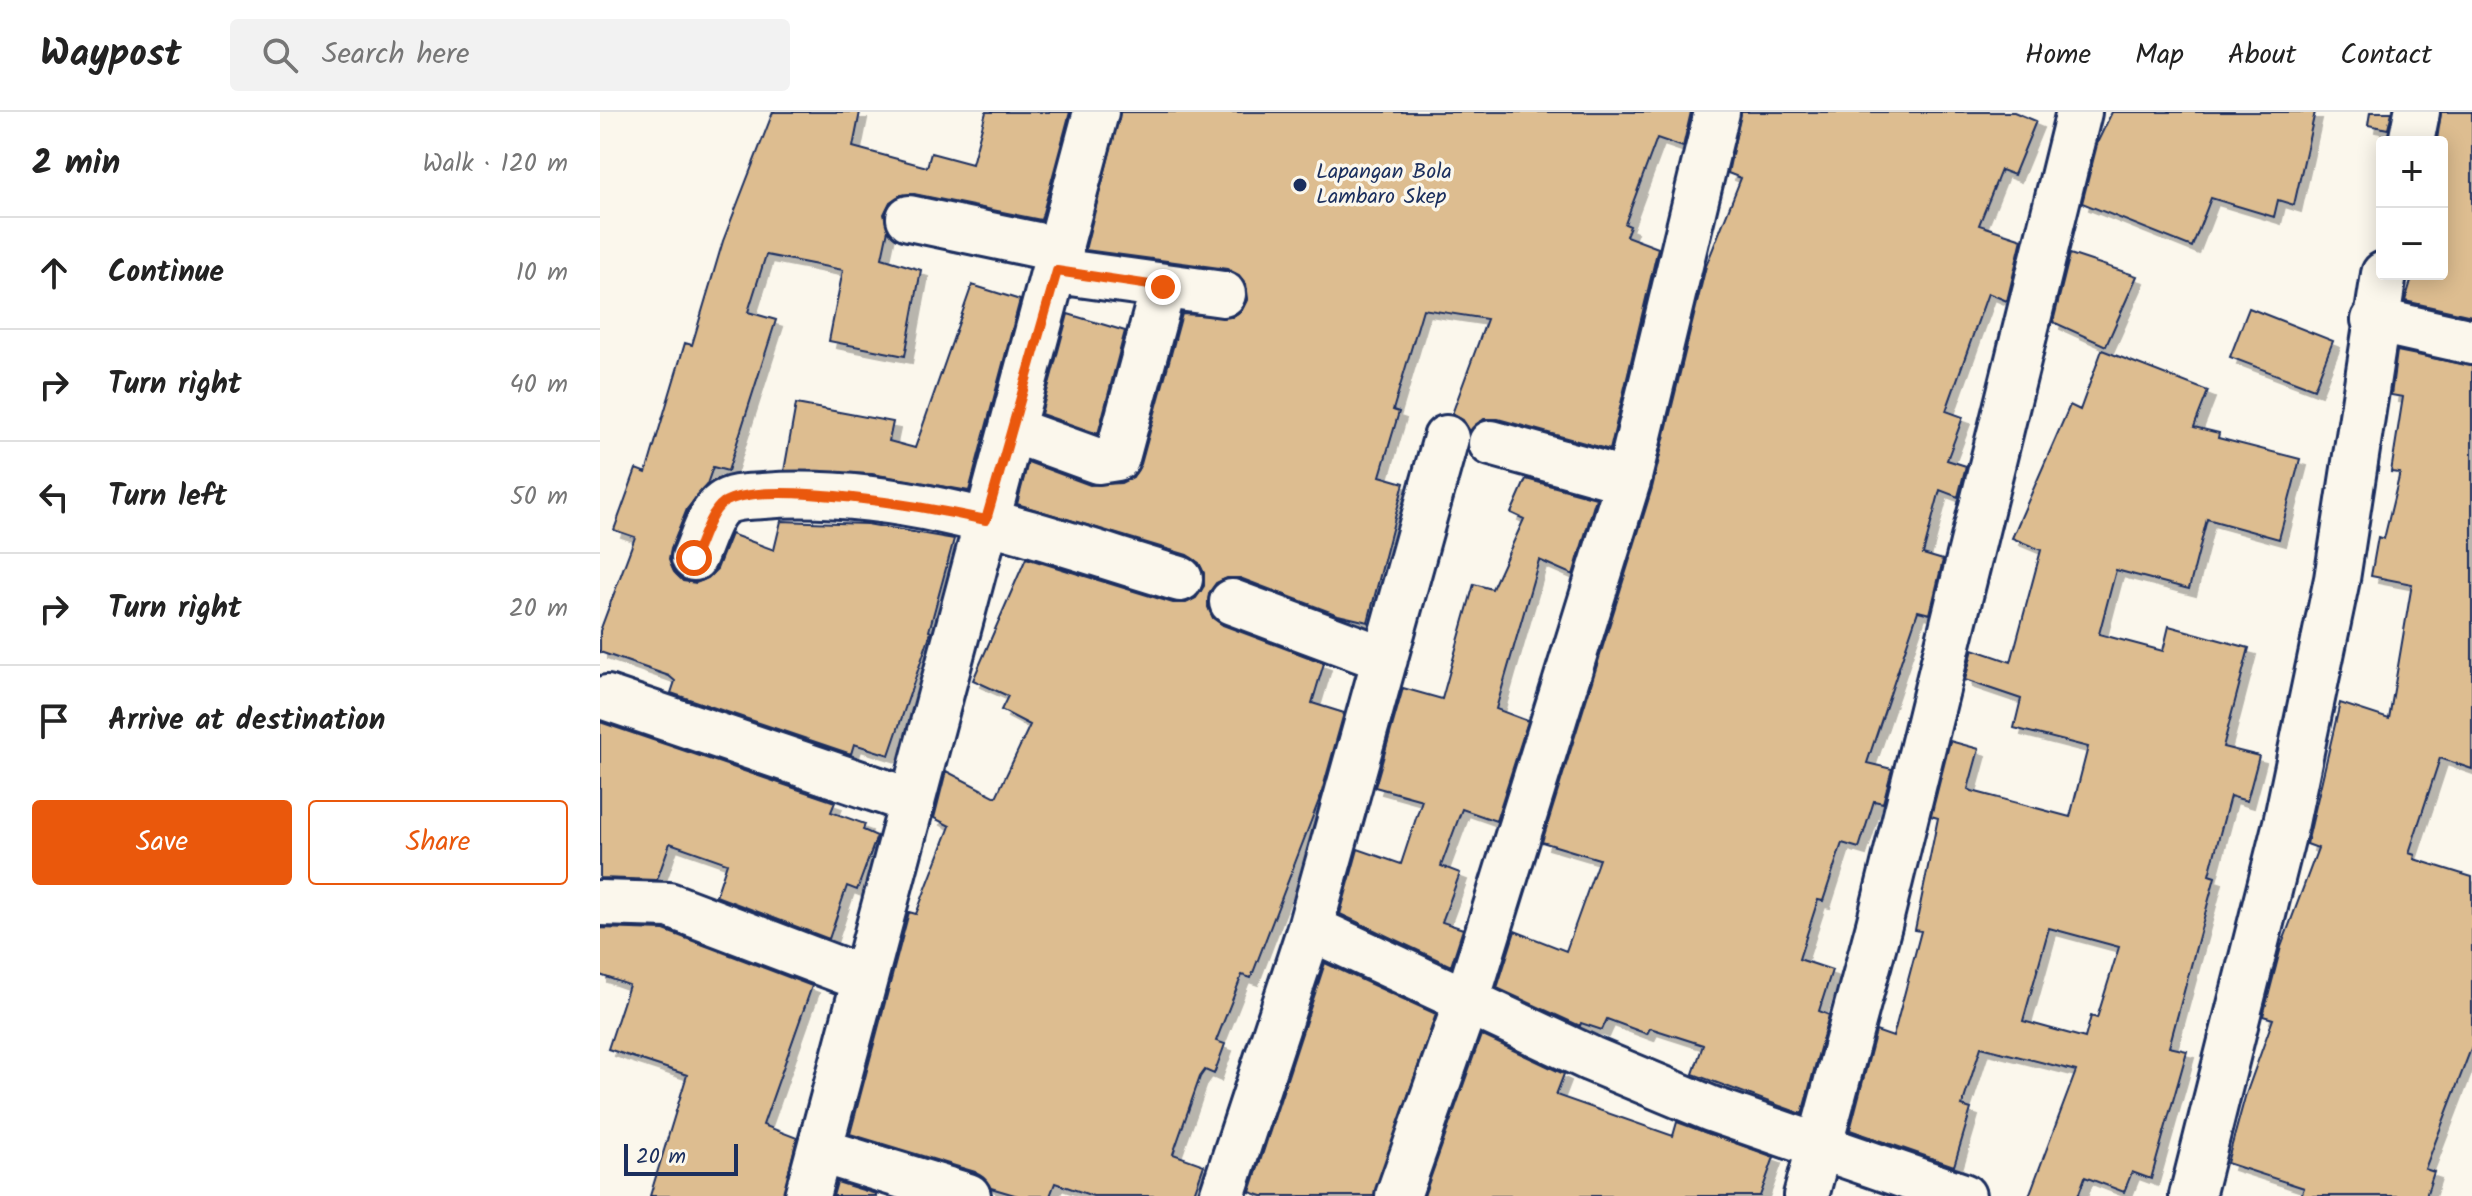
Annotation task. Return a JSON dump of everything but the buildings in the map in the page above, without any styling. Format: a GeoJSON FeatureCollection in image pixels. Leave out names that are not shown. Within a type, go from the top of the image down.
{"type":"FeatureCollection","features":[{"type":"Feature","properties":{"kind":"street"},"geometry":{"type":"LineString","coordinates":[[807,1196],[986,520],[1059,261],[1096,112]]}},
{"type":"Feature","properties":{"kind":"street"},"geometry":{"type":"LineString","coordinates":[[1398,1196],[1467,1000],[1628,481],[1717,112]]}},
{"type":"Feature","properties":{"kind":"street"},"geometry":{"type":"LineString","coordinates":[[1806,1196],[1879,925],[2079,112]]}},
{"type":"Feature","properties":{"kind":"street"},"geometry":{"type":"LineString","coordinates":[[2412,136],[2417,112]]}},
{"type":"Feature","properties":{"kind":"street"},"geometry":{"type":"LineString","coordinates":[[909,218],[1163,287],[1223,294]]}},
{"type":"Feature","properties":{"kind":"street"},"geometry":{"type":"LineString","coordinates":[[2192,1196],[2296,778],[2337,579],[2374,320],[2383,280]]}},
{"type":"Feature","properties":{"kind":"street"},"geometry":{"type":"LineString","coordinates":[[1012,430],[1098,461],[1117,458],[1163,287]]}},
{"type":"Feature","properties":{"kind":"street"},"geometry":{"type":"LineString","coordinates":[[2374,320],[2472,342]]}},
{"type":"Feature","properties":{"kind":"street"},"geometry":{"type":"LineString","coordinates":[[1222,1196],[1310,928],[1446,438]]}},
{"type":"Feature","properties":{"kind":"street"},"geometry":{"type":"LineString","coordinates":[[1491,443],[1628,481]]}},
{"type":"Feature","properties":{"kind":"street"},"geometry":{"type":"LineString","coordinates":[[694,558],[719,505],[735,498],[787,494],[857,498],[986,520],[1180,579]]}},
{"type":"Feature","properties":{"kind":"street"},"geometry":{"type":"LineString","coordinates":[[1232,602],[1385,659]]}},
{"type":"Feature","properties":{"kind":"street"},"geometry":{"type":"LineString","coordinates":[[607,698],[911,801]]}},
{"type":"Feature","properties":{"kind":"street"},"geometry":{"type":"LineString","coordinates":[[600,903],[669,905],[864,979]]}},
{"type":"Feature","properties":{"kind":"street"},"geometry":{"type":"LineString","coordinates":[[1310,928],[1671,1092],[1963,1196]]}},
{"type":"Feature","properties":{"kind":"street"},"geometry":{"type":"LineString","coordinates":[[821,1151],[968,1196]]}},
{"type":"Feature","properties":{"kind":"place","name":"Lapangan Bola Lambaro Skep"},"geometry":{"type":"Point","coordinates":[1300,185]}},
{"type":"Feature","properties":{"kind":"route"},"geometry":{"type":"LineString","coordinates":[[694,558],[719,505],[735,498],[787,494],[857,498],[986,520],[1057,271],[1163,287]]}}]}
